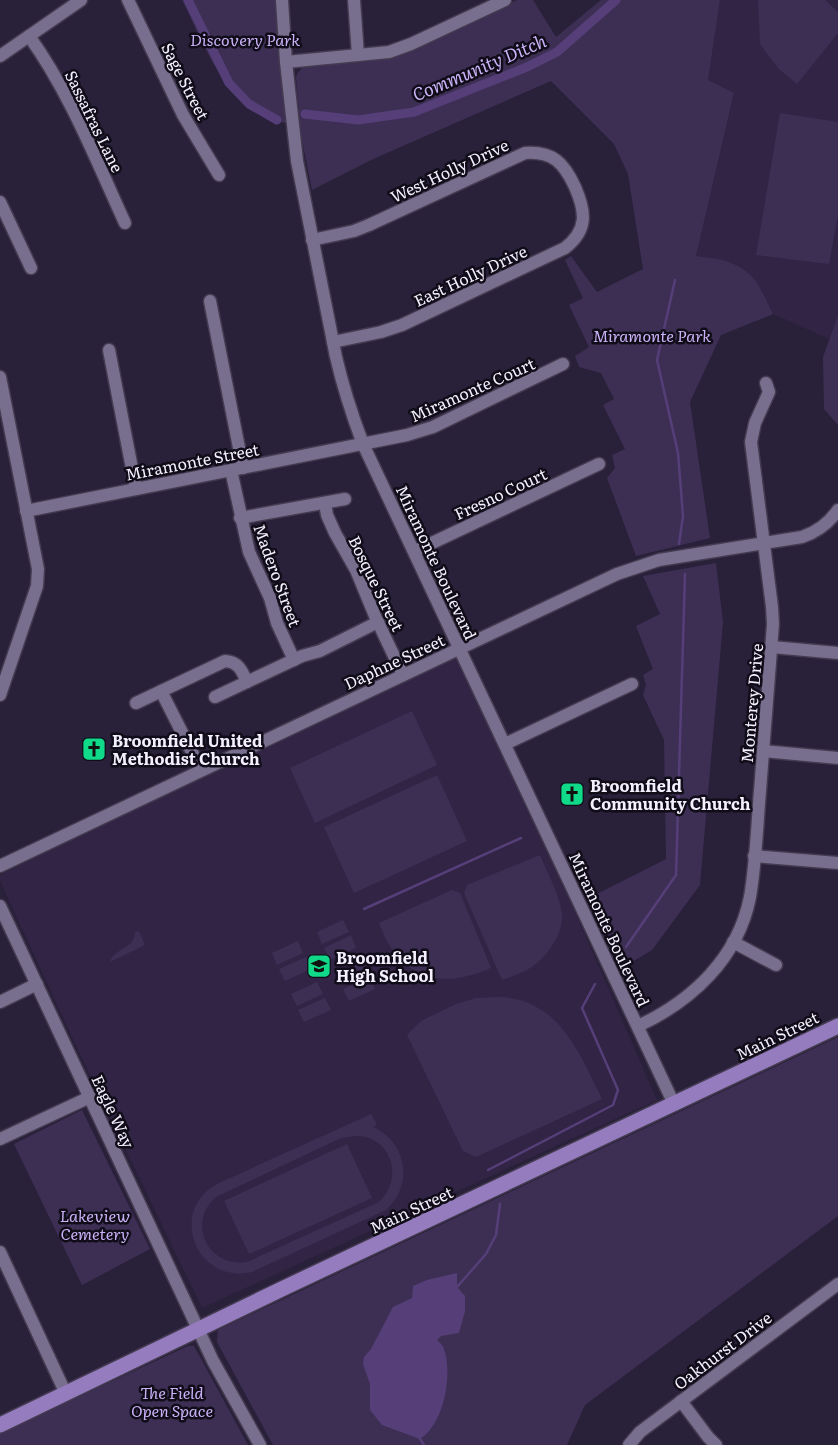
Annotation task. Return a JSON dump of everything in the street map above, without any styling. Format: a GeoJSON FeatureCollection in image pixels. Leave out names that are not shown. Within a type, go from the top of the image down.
{"type":"FeatureCollection","features":[{"type":"Feature","properties":{"kind":"main road","name":"Main Street"},"geometry":{"type":"LineString","coordinates":[[0,1425],[838,1026]]}},
{"type":"Feature","properties":{"kind":"street"},"geometry":{"type":"LineString","coordinates":[[0,56],[81,0]]}},
{"type":"Feature","properties":{"kind":"street","name":"Sage Street"},"geometry":{"type":"LineString","coordinates":[[128,0],[179,107],[219,175]]}},
{"type":"Feature","properties":{"kind":"street","name":"Miramonte Boulevard"},"geometry":{"type":"LineString","coordinates":[[282,0],[286,62],[297,161],[343,387],[363,444],[674,1104]]}},
{"type":"Feature","properties":{"kind":"street"},"geometry":{"type":"LineString","coordinates":[[354,0],[358,55]]}},
{"type":"Feature","properties":{"kind":"street"},"geometry":{"type":"LineString","coordinates":[[286,62],[389,52],[411,44],[505,0]]}},
{"type":"Feature","properties":{"kind":"street","name":"Sassafras Lane"},"geometry":{"type":"LineString","coordinates":[[29,36],[45,58],[62,88],[125,223]]}},
{"type":"Feature","properties":{"kind":"street","name":"West Holly Drive"},"geometry":{"type":"LineString","coordinates":[[312,240],[345,233],[369,225],[525,153],[542,154],[560,162],[568,172],[580,199]]}},
{"type":"Feature","properties":{"kind":"street","name":"East Holly Drive"},"geometry":{"type":"LineString","coordinates":[[333,342],[381,332],[402,324],[565,248],[572,242],[581,227],[584,211],[580,199]]}},
{"type":"Feature","properties":{"kind":"street"},"geometry":{"type":"LineString","coordinates":[[0,202],[31,268]]}},
{"type":"Feature","properties":{"kind":"street","name":"Madero Street"},"geometry":{"type":"LineString","coordinates":[[210,301],[237,469],[240,518],[249,552],[270,598],[277,623],[294,660]]}},
{"type":"Feature","properties":{"kind":"street"},"geometry":{"type":"LineString","coordinates":[[109,350],[136,489]]}},
{"type":"Feature","properties":{"kind":"street","name":"Miramonte Court"},"geometry":{"type":"LineString","coordinates":[[363,444],[407,435],[433,427],[563,364]]}},
{"type":"Feature","properties":{"kind":"street"},"geometry":{"type":"LineString","coordinates":[[0,377],[3,412],[38,568],[37,586],[0,695]]}},
{"type":"Feature","properties":{"kind":"street","name":"Monterey Drive"},"geometry":{"type":"LineString","coordinates":[[638,1026],[666,1011],[696,989],[712,973],[733,942],[745,915],[749,898],[772,647],[772,607],[751,442],[755,423],[769,392],[766,382]]}},
{"type":"Feature","properties":{"kind":"street","name":"Miramonte Street"},"geometry":{"type":"LineString","coordinates":[[26,511],[363,444]]}},
{"type":"Feature","properties":{"kind":"street","name":"Fresno Court"},"geometry":{"type":"LineString","coordinates":[[415,551],[599,464]]}},
{"type":"Feature","properties":{"kind":"street"},"geometry":{"type":"LineString","coordinates":[[240,518],[345,499]]}},
{"type":"Feature","properties":{"kind":"street","name":"Bosque Street"},"geometry":{"type":"LineString","coordinates":[[325,503],[327,515],[335,533],[356,570],[403,675]]}},
{"type":"Feature","properties":{"kind":"street","name":"Daphne Street"},"geometry":{"type":"LineString","coordinates":[[0,866],[617,574],[635,567],[678,556],[764,544],[808,535],[826,524],[838,510]]}},
{"type":"Feature","properties":{"kind":"street"},"geometry":{"type":"LineString","coordinates":[[215,697],[294,660],[320,651],[378,622]]}},
{"type":"Feature","properties":{"kind":"street"},"geometry":{"type":"LineString","coordinates":[[772,647],[838,653]]}},
{"type":"Feature","properties":{"kind":"street"},"geometry":{"type":"LineString","coordinates":[[136,703],[225,661],[240,667],[247,682]]}},
{"type":"Feature","properties":{"kind":"street"},"geometry":{"type":"LineString","coordinates":[[506,744],[632,684]]}},
{"type":"Feature","properties":{"kind":"street"},"geometry":{"type":"LineString","coordinates":[[162,691],[200,770]]}},
{"type":"Feature","properties":{"kind":"street"},"geometry":{"type":"LineString","coordinates":[[763,751],[838,758]]}},
{"type":"Feature","properties":{"kind":"street"},"geometry":{"type":"LineString","coordinates":[[754,856],[838,863]]}},
{"type":"Feature","properties":{"kind":"street","name":"Eagle Way"},"geometry":{"type":"LineString","coordinates":[[0,906],[223,1381],[260,1445]]}},
{"type":"Feature","properties":{"kind":"street"},"geometry":{"type":"LineString","coordinates":[[733,942],[776,965]]}},
{"type":"Feature","properties":{"kind":"street"},"geometry":{"type":"LineString","coordinates":[[0,1002],[37,984]]}},
{"type":"Feature","properties":{"kind":"street"},"geometry":{"type":"LineString","coordinates":[[0,1139],[90,1097]]}},
{"type":"Feature","properties":{"kind":"street"},"geometry":{"type":"LineString","coordinates":[[0,1252],[66,1394]]}},
{"type":"Feature","properties":{"kind":"street"},"geometry":{"type":"LineString","coordinates":[[0,1284],[12,1278]]}},
{"type":"Feature","properties":{"kind":"street","name":"Oakhurst Drive"},"geometry":{"type":"LineString","coordinates":[[629,1445],[640,1432],[838,1284]]}},
{"type":"Feature","properties":{"kind":"street"},"geometry":{"type":"LineString","coordinates":[[681,1401],[716,1445]]}},
{"type":"Feature","properties":{"kind":"shaded area"},"geometry":{"type":"Polygon","coordinates":[[[720,0],[838,0],[838,315],[829,339],[773,314],[762,291],[696,256],[734,94],[708,80],[720,0]]]}},
{"type":"Feature","properties":{"kind":"shaded area","name":"Broomfield High School"},"geometry":{"type":"Polygon","coordinates":[[[460,648],[657,1100],[202,1308],[78,1050],[0,881],[0,875],[460,648]]]}},
{"type":"Feature","properties":{"kind":"shaded area"},"geometry":{"type":"Polygon","coordinates":[[[457,1273],[457,1287],[465,1296],[465,1311],[459,1333],[441,1336],[437,1340],[444,1348],[447,1360],[447,1385],[441,1411],[428,1432],[420,1439],[382,1425],[370,1410],[370,1384],[363,1364],[364,1357],[371,1349],[393,1307],[412,1298],[413,1286],[427,1280],[457,1273]]]}},
{"type":"Feature","properties":{"kind":"green space","name":"Discovery Park"},"geometry":{"type":"Polygon","coordinates":[[[182,0],[282,0],[292,124],[270,119],[251,109],[236,95],[222,78],[211,59],[182,0]]]}},
{"type":"Feature","properties":{"kind":"green space","name":"Miramonte Park"},"geometry":{"type":"Polygon","coordinates":[[[517,0],[533,0],[556,37],[601,0],[720,0],[708,80],[734,93],[696,256],[727,261],[746,271],[766,298],[773,314],[721,335],[690,402],[710,538],[636,556],[607,478],[615,468],[612,455],[625,449],[603,405],[614,399],[601,373],[579,367],[575,356],[589,347],[569,305],[583,298],[565,260],[571,256],[597,292],[643,269],[628,174],[614,144],[551,81],[371,160],[312,190],[301,135],[296,78],[303,67],[382,59],[403,54],[517,0]]]}},
{"type":"Feature","properties":{"kind":"green space"},"geometry":{"type":"Polygon","coordinates":[[[758,0],[825,0],[838,12],[838,33],[797,84],[779,69],[760,44],[758,0]]]}},
{"type":"Feature","properties":{"kind":"green space"},"geometry":{"type":"Polygon","coordinates":[[[780,113],[838,122],[838,215],[829,264],[756,255],[780,113]]]}},
{"type":"Feature","properties":{"kind":"green space"},"geometry":{"type":"Polygon","coordinates":[[[838,315],[838,425],[824,409],[823,357],[838,315]]]}},
{"type":"Feature","properties":{"kind":"green space"},"geometry":{"type":"Polygon","coordinates":[[[716,563],[723,622],[700,885],[652,950],[622,968],[589,898],[666,859],[664,740],[643,695],[646,685],[643,675],[653,669],[636,626],[660,614],[643,576],[716,563]]]}},
{"type":"Feature","properties":{"kind":"green space"},"geometry":{"type":"Polygon","coordinates":[[[412,711],[437,765],[315,823],[290,768],[412,711]]]}},
{"type":"Feature","properties":{"kind":"green space"},"geometry":{"type":"Polygon","coordinates":[[[437,775],[467,841],[354,893],[324,827],[437,775]]]}},
{"type":"Feature","properties":{"kind":"green space"},"geometry":{"type":"Polygon","coordinates":[[[540,855],[556,891],[562,913],[560,930],[547,953],[534,966],[502,980],[464,893],[467,885],[540,855]]]}},
{"type":"Feature","properties":{"kind":"green space"},"geometry":{"type":"Polygon","coordinates":[[[452,890],[460,893],[491,968],[472,975],[454,978],[438,978],[423,975],[398,956],[387,942],[379,923],[452,890]]]}},
{"type":"Feature","properties":{"kind":"green space"},"geometry":{"type":"Polygon","coordinates":[[[343,920],[349,932],[322,944],[317,932],[343,920]]]}},
{"type":"Feature","properties":{"kind":"green space"},"geometry":{"type":"Polygon","coordinates":[[[139,931],[145,945],[110,962],[112,957],[132,942],[135,932],[139,931]]]}},
{"type":"Feature","properties":{"kind":"green space"},"geometry":{"type":"Polygon","coordinates":[[[351,935],[356,948],[330,960],[324,948],[351,935]]]}},
{"type":"Feature","properties":{"kind":"green space"},"geometry":{"type":"Polygon","coordinates":[[[298,941],[303,953],[277,965],[272,953],[298,941]]]}},
{"type":"Feature","properties":{"kind":"green space"},"geometry":{"type":"Polygon","coordinates":[[[306,957],[311,969],[285,981],[279,969],[306,957]]]}},
{"type":"Feature","properties":{"kind":"green space"},"geometry":{"type":"Polygon","coordinates":[[[362,961],[368,973],[341,985],[336,973],[362,961]]]}},
{"type":"Feature","properties":{"kind":"green space"},"geometry":{"type":"Polygon","coordinates":[[[370,977],[375,989],[349,1001],[343,989],[370,977]]]}},
{"type":"Feature","properties":{"kind":"green space"},"geometry":{"type":"Polygon","coordinates":[[[317,982],[323,994],[297,1006],[291,994],[317,982]]]}},
{"type":"Feature","properties":{"kind":"green space"},"geometry":{"type":"Polygon","coordinates":[[[325,998],[331,1010],[304,1022],[298,1010],[325,998]]]}},
{"type":"Feature","properties":{"kind":"green space"},"geometry":{"type":"Polygon","coordinates":[[[476,998],[510,998],[528,1003],[543,1011],[568,1036],[602,1099],[476,1157],[463,1151],[407,1035],[421,1021],[456,1004],[476,998]]]}},
{"type":"Feature","properties":{"kind":"green space"},"geometry":{"type":"Polygon","coordinates":[[[838,1037],[838,1216],[585,1405],[567,1445],[273,1445],[217,1342],[218,1330],[838,1037]]]}},
{"type":"Feature","properties":{"kind":"green space","name":"Lakeview Cemetery"},"geometry":{"type":"Polygon","coordinates":[[[82,1110],[150,1249],[82,1285],[14,1144],[82,1110]]]}},
{"type":"Feature","properties":{"kind":"green space"},"geometry":{"type":"Polygon","coordinates":[[[371,1114],[377,1125],[373,1127],[393,1143],[403,1165],[401,1189],[395,1200],[386,1210],[252,1272],[232,1273],[215,1267],[203,1256],[195,1242],[192,1226],[194,1210],[203,1195],[219,1183],[371,1114]],[[357,1136],[341,1138],[216,1197],[207,1208],[203,1219],[202,1231],[212,1251],[221,1258],[233,1262],[247,1262],[379,1202],[387,1193],[392,1171],[386,1151],[369,1138],[357,1136]]]}},
{"type":"Feature","properties":{"kind":"green space"},"geometry":{"type":"Polygon","coordinates":[[[347,1144],[372,1198],[249,1254],[224,1201],[347,1144]]]}},
{"type":"Feature","properties":{"kind":"green space","name":"The Field Open Space"},"geometry":{"type":"Polygon","coordinates":[[[188,1346],[194,1346],[248,1445],[0,1445],[0,1433],[188,1346]]]}},
{"type":"Feature","properties":{"kind":"waterway","name":"Community Ditch"},"geometry":{"type":"LineString","coordinates":[[188,0],[229,83],[249,104],[277,120]]}},
{"type":"Feature","properties":{"kind":"waterway","name":"Community Ditch"},"geometry":{"type":"LineString","coordinates":[[305,114],[358,120],[414,112],[527,67],[557,52],[616,0]]}},
{"type":"Feature","properties":{"kind":"waterway"},"geometry":{"type":"LineString","coordinates":[[675,280],[657,360],[678,453],[683,516],[679,544]]}},
{"type":"Feature","properties":{"kind":"waterway"},"geometry":{"type":"LineString","coordinates":[[626,947],[676,875],[685,574]]}},
{"type":"Feature","properties":{"kind":"waterway"},"geometry":{"type":"LineString","coordinates":[[364,909],[521,838]]}},
{"type":"Feature","properties":{"kind":"waterway"},"geometry":{"type":"LineString","coordinates":[[488,1170],[613,1105],[618,1090],[582,1008],[595,984]]}},
{"type":"Feature","properties":{"kind":"waterway"},"geometry":{"type":"LineString","coordinates":[[457,1287],[486,1254],[496,1235],[500,1204]]}},
{"type":"Feature","properties":{"kind":"waterway"},"geometry":{"type":"LineString","coordinates":[[420,1439],[424,1445]]}},
{"type":"Feature","properties":{"kind":"place","name":"Broomfield United Methodist Church"},"geometry":{"type":"Point","coordinates":[94,749]}},
{"type":"Feature","properties":{"kind":"place","name":"Broomfield Community Church"},"geometry":{"type":"Point","coordinates":[572,794]}},
{"type":"Feature","properties":{"kind":"place","name":"Broomfield High School"},"geometry":{"type":"Point","coordinates":[319,966]}}]}
